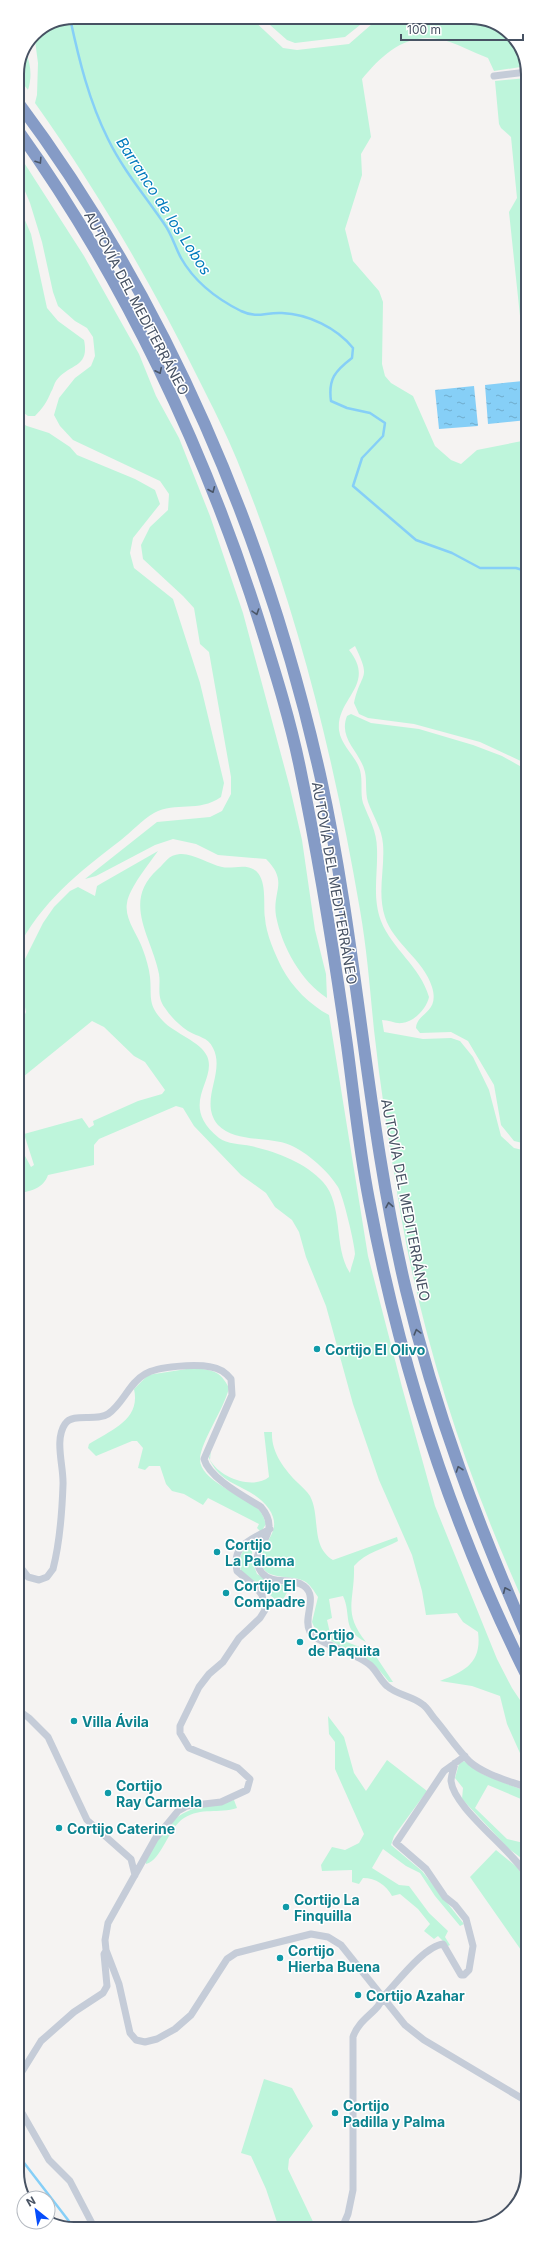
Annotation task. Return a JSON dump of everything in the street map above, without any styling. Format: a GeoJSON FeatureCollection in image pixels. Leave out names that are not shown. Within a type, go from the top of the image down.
{"type":"FeatureCollection","features":[{"type":"Feature","properties":{"kind":"highway","name":"AUTOVÍA DEL MEDITERRÁNEO"},"geometry":{"type":"LineString","coordinates":[[24,111],[82,195],[113,247],[187,385],[219,459],[247,532],[282,632],[308,727],[335,851],[381,1159],[406,1290],[444,1428],[472,1507],[521,1622]]}},
{"type":"Feature","properties":{"kind":"highway","name":"AUTOVÍA DEL MEDITERRÁNEO"},"geometry":{"type":"LineString","coordinates":[[24,140],[86,237],[146,346],[182,420],[212,490],[246,581],[277,677],[299,764],[329,925],[368,1198],[389,1293],[411,1380],[436,1460],[480,1574],[521,1663]]}},
{"type":"Feature","properties":{"kind":"street"},"geometry":{"type":"LineString","coordinates":[[494,76],[521,73]]}},
{"type":"Feature","properties":{"kind":"street"},"geometry":{"type":"LineString","coordinates":[[24,1571],[28,1576],[38,1580],[47,1577],[53,1569],[62,1509],[63,1482],[60,1440],[65,1424],[71,1419],[99,1418],[107,1414],[145,1374],[184,1366],[212,1367],[226,1374],[231,1379],[232,1395],[204,1459],[206,1466],[213,1474],[261,1507],[270,1520],[270,1529],[259,1550],[257,1564],[263,1574],[269,1578],[296,1583],[309,1590],[310,1631],[317,1639],[344,1649],[370,1665],[388,1687],[423,1704],[465,1756],[480,1769],[521,1785]]}},
{"type":"Feature","properties":{"kind":"street"},"geometry":{"type":"LineString","coordinates":[[270,1529],[242,1545],[236,1556],[235,1564],[237,1572],[256,1586],[262,1595],[264,1610],[260,1618],[239,1638],[223,1662],[209,1674],[199,1687],[180,1726],[180,1733],[189,1748],[238,1768],[250,1779],[247,1790],[221,1802],[187,1806],[178,1811],[155,1839],[108,1923],[105,1940],[106,1950],[119,1984],[130,2033],[136,2040],[146,2042],[157,2039],[174,2029],[191,2015],[227,1959],[236,1953],[311,1934],[328,1937],[341,1945],[405,2025],[424,2040],[521,2098]]}},
{"type":"Feature","properties":{"kind":"street"},"geometry":{"type":"LineString","coordinates":[[24,1714],[30,1718],[48,1737],[87,1820],[131,1859],[135,1875]]}},
{"type":"Feature","properties":{"kind":"street"},"geometry":{"type":"LineString","coordinates":[[345,2222],[348,2214],[352,2190],[353,2037],[360,2022],[381,2004],[382,1998],[426,1951],[435,1945],[443,1944],[460,1976],[464,1975],[468,1970],[473,1946],[466,1919],[455,1905],[444,1897],[426,1869],[396,1843],[444,1771],[465,1756]]}},
{"type":"Feature","properties":{"kind":"street"},"geometry":{"type":"LineString","coordinates":[[455,1763],[451,1782],[462,1804],[521,1864]]}},
{"type":"Feature","properties":{"kind":"street"},"geometry":{"type":"LineString","coordinates":[[24,2068],[41,2040],[74,2012],[104,1993],[107,1986],[104,1954],[106,1950]]}},
{"type":"Feature","properties":{"kind":"street"},"geometry":{"type":"LineString","coordinates":[[24,2116],[49,2160],[70,2181],[91,2222]]}},
{"type":"Feature","properties":{"kind":"green space"},"geometry":{"type":"Polygon","coordinates":[[[74,24],[257,24],[283,48],[297,50],[349,44],[372,24],[475,24],[490,28],[504,36],[511,43],[520,64],[520,67],[494,71],[488,58],[451,42],[427,38],[415,39],[386,54],[362,79],[371,137],[361,154],[362,175],[345,229],[353,261],[379,291],[383,302],[382,364],[385,376],[391,383],[413,396],[435,446],[451,460],[461,464],[477,450],[521,441],[521,761],[480,742],[414,724],[368,718],[359,714],[354,703],[364,676],[364,671],[355,646],[349,650],[356,662],[359,673],[353,691],[343,709],[339,730],[345,746],[360,770],[363,803],[376,836],[376,894],[378,912],[381,921],[392,940],[419,976],[429,997],[423,1010],[407,1022],[400,1023],[382,1020],[384,1032],[423,1039],[451,1038],[460,1041],[473,1057],[489,1090],[501,1136],[514,1148],[521,1150],[521,1596],[486,1512],[449,1409],[433,1357],[420,1304],[408,1251],[388,1135],[376,1051],[365,940],[350,853],[325,738],[295,625],[258,514],[233,450],[219,420],[181,344],[123,238],[80,169],[35,103],[37,95],[38,63],[35,43],[46,32],[64,25],[74,24]]]}},
{"type":"Feature","properties":{"kind":"green space"},"geometry":{"type":"Polygon","coordinates":[[[269,24],[361,24],[345,37],[295,43],[287,40],[269,24]]]}},
{"type":"Feature","properties":{"kind":"green space"},"geometry":{"type":"Polygon","coordinates":[[[27,57],[30,71],[28,90],[24,85],[25,64],[27,57]]]}},
{"type":"Feature","properties":{"kind":"green space"},"geometry":{"type":"Polygon","coordinates":[[[521,79],[521,325],[509,212],[517,198],[511,137],[501,128],[499,124],[495,81],[521,79]]]}},
{"type":"Feature","properties":{"kind":"green space"},"geometry":{"type":"Polygon","coordinates":[[[24,163],[84,256],[139,354],[156,396],[179,438],[210,516],[243,613],[290,788],[302,840],[315,930],[326,974],[327,998],[301,973],[283,940],[275,907],[278,887],[277,874],[266,859],[218,855],[196,844],[173,839],[155,845],[96,876],[85,879],[157,822],[210,817],[222,811],[231,794],[231,777],[209,652],[200,644],[194,608],[143,559],[141,545],[150,527],[168,510],[169,494],[160,481],[73,440],[60,426],[54,415],[59,398],[75,378],[91,366],[95,356],[93,337],[87,328],[75,321],[58,306],[53,292],[42,242],[24,189],[24,163]]]}},
{"type":"Feature","properties":{"kind":"green space"},"geometry":{"type":"Polygon","coordinates":[[[24,218],[31,234],[47,308],[58,321],[84,340],[85,349],[84,356],[81,361],[61,375],[56,381],[42,408],[35,416],[28,416],[24,413],[24,218]]]}},
{"type":"Feature","properties":{"kind":"green space"},"geometry":{"type":"Polygon","coordinates":[[[24,424],[49,433],[70,447],[77,455],[135,479],[155,490],[160,504],[133,538],[130,553],[134,568],[173,599],[200,683],[224,783],[221,797],[212,802],[204,805],[162,810],[145,819],[62,889],[37,917],[24,938],[24,424]]]}},
{"type":"Feature","properties":{"kind":"green space"},"geometry":{"type":"Polygon","coordinates":[[[351,714],[371,723],[419,729],[473,745],[502,756],[521,767],[521,1143],[514,1141],[501,1125],[494,1085],[468,1041],[451,1032],[420,1033],[416,1028],[420,1018],[431,1007],[434,996],[428,977],[395,935],[385,917],[381,890],[383,853],[382,838],[368,802],[365,772],[345,732],[347,716],[351,714]]]}},
{"type":"Feature","properties":{"kind":"green space"},"geometry":{"type":"Polygon","coordinates":[[[158,851],[131,890],[127,903],[127,909],[129,921],[141,944],[147,963],[150,977],[151,1000],[154,1010],[163,1021],[199,1046],[207,1056],[209,1065],[208,1075],[201,1094],[201,1114],[207,1126],[222,1140],[230,1143],[261,1148],[290,1159],[308,1169],[323,1182],[334,1202],[342,1251],[345,1263],[350,1273],[355,1254],[351,1231],[340,1192],[329,1175],[310,1157],[297,1148],[282,1142],[243,1137],[225,1131],[218,1125],[213,1116],[211,1097],[215,1077],[216,1058],[213,1048],[211,1044],[188,1031],[178,1023],[162,1004],[159,991],[159,974],[142,920],[140,907],[142,894],[147,881],[168,859],[180,854],[190,855],[217,866],[246,867],[253,869],[258,873],[263,884],[267,931],[282,968],[296,989],[308,1001],[329,1015],[368,1256],[435,1506],[497,1659],[521,1702],[521,1755],[507,1724],[500,1696],[472,1686],[440,1681],[457,1673],[470,1664],[477,1651],[479,1643],[478,1632],[463,1622],[457,1613],[426,1615],[422,1591],[412,1555],[379,1480],[353,1404],[326,1306],[306,1257],[299,1232],[292,1220],[275,1207],[266,1193],[241,1175],[194,1126],[183,1108],[176,1106],[99,1139],[94,1145],[94,1165],[48,1175],[46,1180],[40,1186],[24,1192],[24,1154],[31,1167],[34,1165],[24,1134],[82,1118],[89,1128],[94,1125],[93,1121],[138,1101],[162,1094],[165,1090],[145,1062],[134,1056],[104,1027],[92,1021],[24,1076],[24,1016],[26,1012],[24,1002],[24,961],[43,923],[54,907],[70,891],[78,887],[95,896],[97,886],[158,851]]]}},
{"type":"Feature","properties":{"kind":"green space"},"geometry":{"type":"Polygon","coordinates":[[[193,1368],[210,1370],[219,1374],[229,1388],[204,1443],[200,1459],[202,1467],[214,1481],[251,1503],[259,1510],[263,1515],[266,1524],[261,1532],[257,1528],[259,1524],[208,1498],[203,1505],[184,1494],[172,1491],[166,1484],[160,1466],[149,1466],[145,1470],[138,1468],[143,1448],[137,1441],[132,1441],[96,1456],[88,1448],[89,1444],[115,1429],[129,1416],[133,1409],[135,1400],[134,1389],[148,1375],[193,1368]]]}},
{"type":"Feature","properties":{"kind":"green space"},"geometry":{"type":"Polygon","coordinates":[[[264,1432],[272,1432],[272,1439],[279,1460],[310,1496],[315,1513],[321,1547],[333,1560],[397,1537],[398,1541],[364,1557],[354,1566],[351,1606],[352,1614],[359,1632],[366,1642],[358,1637],[350,1627],[346,1603],[343,1596],[329,1599],[332,1618],[327,1620],[330,1633],[336,1638],[373,1652],[393,1682],[389,1682],[372,1663],[365,1658],[329,1639],[315,1628],[312,1622],[318,1597],[308,1584],[299,1579],[276,1576],[266,1572],[263,1568],[261,1553],[272,1534],[274,1527],[273,1518],[269,1509],[255,1495],[221,1475],[214,1468],[210,1460],[221,1472],[229,1477],[246,1482],[262,1481],[269,1477],[264,1432]]]}},
{"type":"Feature","properties":{"kind":"green space"},"geometry":{"type":"Polygon","coordinates":[[[249,1545],[252,1547],[252,1561],[257,1574],[271,1582],[290,1587],[279,1607],[275,1599],[241,1572],[240,1557],[249,1545]]]}},
{"type":"Feature","properties":{"kind":"green space"},"geometry":{"type":"Polygon","coordinates":[[[328,1716],[344,1737],[354,1773],[366,1791],[387,1760],[427,1791],[394,1836],[391,1845],[422,1871],[464,1924],[460,1926],[435,1896],[420,1873],[406,1866],[383,1849],[372,1868],[399,1885],[409,1886],[429,1913],[448,1931],[445,1937],[450,1945],[448,1946],[438,1936],[434,1939],[424,1931],[430,1924],[418,1909],[400,1894],[392,1896],[384,1885],[368,1878],[363,1878],[359,1884],[352,1882],[352,1870],[322,1871],[321,1865],[332,1847],[345,1850],[359,1843],[364,1834],[335,1769],[335,1742],[329,1734],[328,1716]]]}},
{"type":"Feature","properties":{"kind":"green space"},"geometry":{"type":"Polygon","coordinates":[[[464,1761],[482,1774],[521,1789],[521,1799],[488,1785],[475,1808],[507,1839],[521,1842],[521,1858],[509,1849],[462,1799],[463,1788],[455,1778],[459,1764],[464,1761]]]}},
{"type":"Feature","properties":{"kind":"green space"},"geometry":{"type":"Polygon","coordinates":[[[234,1800],[237,1808],[224,1811],[197,1813],[184,1818],[178,1823],[156,1857],[146,1864],[148,1854],[162,1833],[170,1823],[179,1816],[188,1811],[208,1805],[234,1800]]]}},
{"type":"Feature","properties":{"kind":"green space"},"geometry":{"type":"Polygon","coordinates":[[[496,1850],[518,1868],[521,1873],[521,1950],[470,1877],[496,1850]]]}},
{"type":"Feature","properties":{"kind":"green space"},"geometry":{"type":"Polygon","coordinates":[[[264,2079],[292,2088],[313,2126],[289,2159],[288,2169],[313,2222],[277,2222],[266,2189],[251,2156],[241,2153],[264,2079]]]}},
{"type":"Feature","properties":{"kind":"water"},"geometry":{"type":"Polygon","coordinates":[[[521,381],[521,421],[488,424],[485,385],[521,381]]]}},
{"type":"Feature","properties":{"kind":"water"},"geometry":{"type":"Polygon","coordinates":[[[474,386],[478,426],[439,429],[435,390],[474,386]]]}},
{"type":"Feature","properties":{"kind":"waterway","name":"Barranco de los Lobos"},"geometry":{"type":"LineString","coordinates":[[71,24],[85,80],[101,125],[114,150],[172,237],[181,258],[192,274],[207,289],[223,301],[241,311],[252,315],[282,313],[312,319],[339,334],[353,348],[352,358],[341,367],[334,376],[330,393],[331,401],[347,408],[370,413],[385,423],[383,436],[362,458],[353,486],[416,540],[452,553],[480,568],[516,568],[521,570]]}},
{"type":"Feature","properties":{"kind":"waterway"},"geometry":{"type":"LineString","coordinates":[[24,2163],[70,2222]]}},
{"type":"Feature","properties":{"kind":"place","name":"Cortijo El Olivo"},"geometry":{"type":"Point","coordinates":[317,1349]}},
{"type":"Feature","properties":{"kind":"place","name":"Cortijo La Paloma"},"geometry":{"type":"Point","coordinates":[217,1552]}},
{"type":"Feature","properties":{"kind":"place","name":"Cortijo El Compadre"},"geometry":{"type":"Point","coordinates":[226,1593]}},
{"type":"Feature","properties":{"kind":"place","name":"Cortijo de Paquita"},"geometry":{"type":"Point","coordinates":[300,1642]}},
{"type":"Feature","properties":{"kind":"place","name":"Villa Ávila"},"geometry":{"type":"Point","coordinates":[74,1721]}},
{"type":"Feature","properties":{"kind":"place","name":"Cortijo Ray Carmela"},"geometry":{"type":"Point","coordinates":[108,1793]}},
{"type":"Feature","properties":{"kind":"place","name":"Cortijo Caterine"},"geometry":{"type":"Point","coordinates":[59,1828]}},
{"type":"Feature","properties":{"kind":"place","name":"Cortijo La Finquilla"},"geometry":{"type":"Point","coordinates":[286,1907]}},
{"type":"Feature","properties":{"kind":"place","name":"Cortijo Hierba Buena"},"geometry":{"type":"Point","coordinates":[280,1958]}},
{"type":"Feature","properties":{"kind":"place","name":"Cortijo Azahar"},"geometry":{"type":"Point","coordinates":[358,1995]}},
{"type":"Feature","properties":{"kind":"place","name":"Cortijo Padilla y Palma"},"geometry":{"type":"Point","coordinates":[335,2113]}}]}
